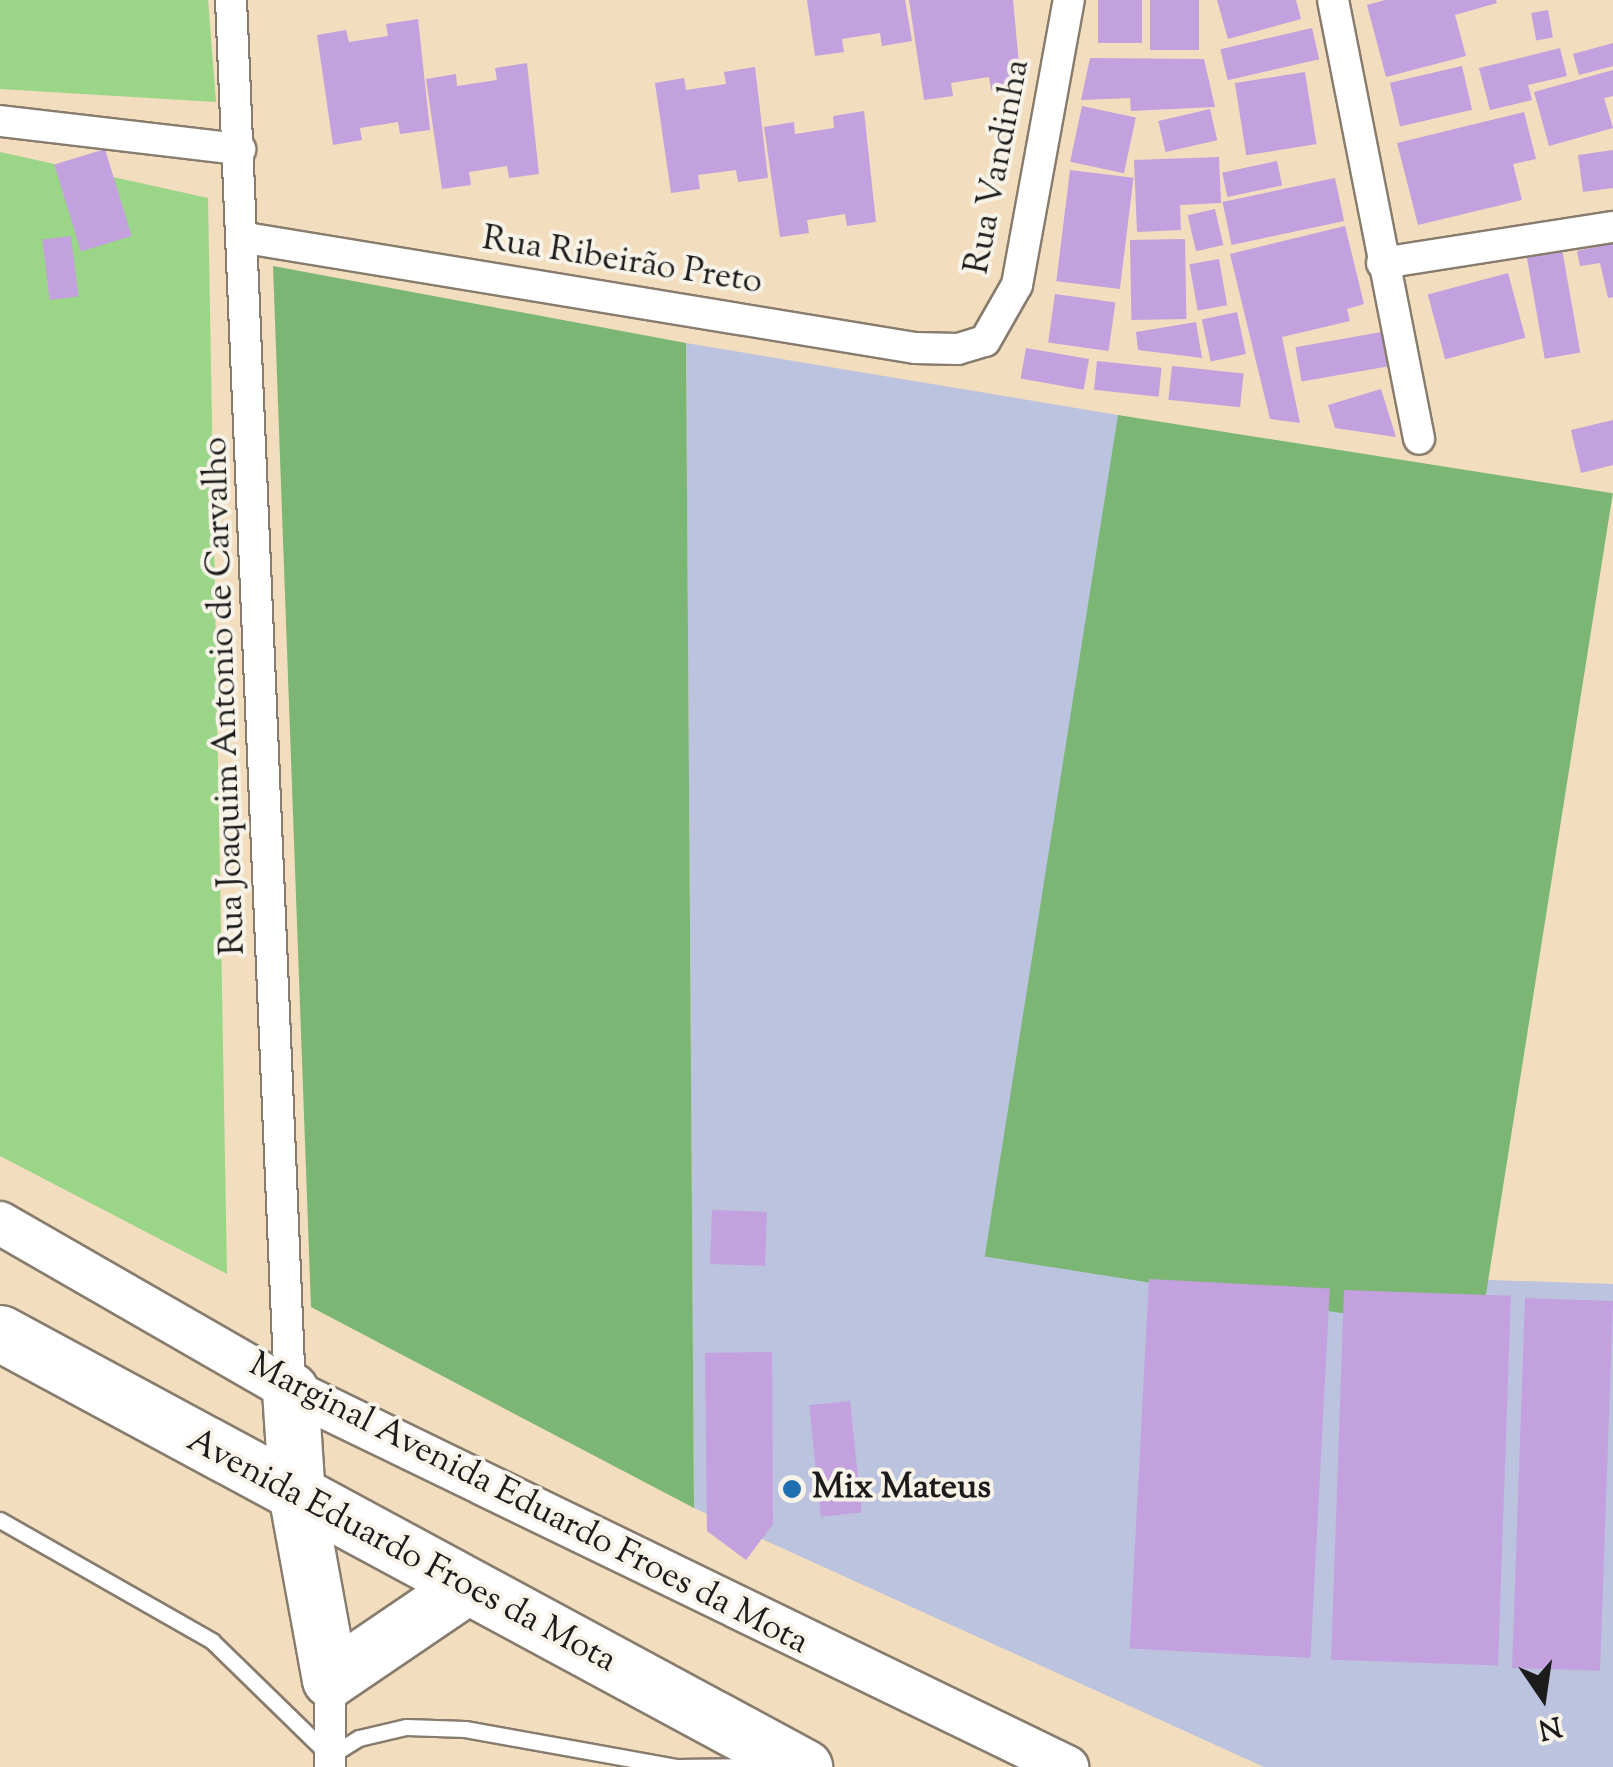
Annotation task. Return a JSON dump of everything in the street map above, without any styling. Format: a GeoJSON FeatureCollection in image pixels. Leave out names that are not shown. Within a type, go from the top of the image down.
{"type":"FeatureCollection","features":[{"type":"Feature","properties":{"kind":"highway","name":"Avenida Eduardo Froes da Mota"},"geometry":{"type":"LineString","coordinates":[[0,1333],[297,1498],[804,1767]]}},
{"type":"Feature","properties":{"kind":"highway"},"geometry":{"type":"LineString","coordinates":[[290,1390],[297,1498],[330,1679],[464,1588]]}},
{"type":"Feature","properties":{"kind":"street","name":"Rua Joaquim Antonio de Carvalho"},"geometry":{"type":"LineString","coordinates":[[231,0],[246,238],[290,1390]]}},
{"type":"Feature","properties":{"kind":"street","name":"Rua Vandinha"},"geometry":{"type":"LineString","coordinates":[[985,340],[1018,284],[1069,0]]}},
{"type":"Feature","properties":{"kind":"street"},"geometry":{"type":"LineString","coordinates":[[1334,0],[1418,439]]}},
{"type":"Feature","properties":{"kind":"street"},"geometry":{"type":"LineString","coordinates":[[0,122],[240,149]]}},
{"type":"Feature","properties":{"kind":"street"},"geometry":{"type":"LineString","coordinates":[[1382,262],[1613,227]]}},
{"type":"Feature","properties":{"kind":"street","name":"Rua Ribeirão Preto"},"geometry":{"type":"LineString","coordinates":[[246,238],[914,348],[958,350],[985,340]]}},
{"type":"Feature","properties":{"kind":"street","name":"Marginal Avenida Eduardo Froes da Mota"},"geometry":{"type":"LineString","coordinates":[[0,1223],[290,1390],[1067,1767]]}},
{"type":"Feature","properties":{"kind":"street"},"geometry":{"type":"LineString","coordinates":[[330,1679],[330,1761]]}},
{"type":"Feature","properties":{"kind":"lane"},"geometry":{"type":"LineString","coordinates":[[0,1520],[212,1641],[330,1761],[358,1738],[406,1727],[465,1729],[676,1767],[804,1767]]}},
{"type":"Feature","properties":{"kind":"shaded area"},"geometry":{"type":"Polygon","coordinates":[[[686,343],[1118,415],[1095,1267],[1613,1284],[1613,1767],[1264,1767],[694,1508],[686,343]]]}},
{"type":"Feature","properties":{"kind":"green space"},"geometry":{"type":"Polygon","coordinates":[[[0,0],[208,0],[216,102],[0,89],[0,0]]]}},
{"type":"Feature","properties":{"kind":"green space"},"geometry":{"type":"Polygon","coordinates":[[[0,152],[208,198],[227,1274],[0,1156],[0,152]]]}},
{"type":"Feature","properties":{"kind":"green space"},"geometry":{"type":"Polygon","coordinates":[[[273,266],[686,343],[694,1508],[311,1307],[273,266]]]}},
{"type":"Feature","properties":{"kind":"green space"},"geometry":{"type":"Polygon","coordinates":[[[1118,415],[1613,493],[1480,1335],[985,1257],[1118,415]]]}},
{"type":"Feature","properties":{"kind":"building"},"geometry":{"type":"Polygon","coordinates":[[[807,0],[905,0],[912,41],[882,46],[880,33],[842,39],[844,52],[815,56],[807,0]]]}},
{"type":"Feature","properties":{"kind":"building"},"geometry":{"type":"Polygon","coordinates":[[[909,0],[1013,0],[1021,85],[991,90],[989,77],[951,83],[953,96],[924,100],[909,0]]]}},
{"type":"Feature","properties":{"kind":"building"},"geometry":{"type":"Polygon","coordinates":[[[1098,0],[1142,0],[1142,43],[1098,43],[1098,0]]]}},
{"type":"Feature","properties":{"kind":"building"},"geometry":{"type":"Polygon","coordinates":[[[1150,0],[1199,0],[1199,50],[1150,50],[1150,0]]]}},
{"type":"Feature","properties":{"kind":"building"},"geometry":{"type":"Polygon","coordinates":[[[1217,0],[1296,0],[1301,19],[1228,39],[1217,0]]]}},
{"type":"Feature","properties":{"kind":"building"},"geometry":{"type":"Polygon","coordinates":[[[1385,0],[1497,3],[1455,15],[1466,56],[1386,77],[1367,5],[1385,0]]]}},
{"type":"Feature","properties":{"kind":"building"},"geometry":{"type":"Polygon","coordinates":[[[1548,10],[1553,38],[1536,41],[1531,13],[1548,10]]]}},
{"type":"Feature","properties":{"kind":"building"},"geometry":{"type":"Polygon","coordinates":[[[418,19],[430,130],[400,134],[398,122],[360,128],[362,140],[333,145],[317,35],[346,30],[349,42],[388,36],[386,24],[418,19]]]}},
{"type":"Feature","properties":{"kind":"building"},"geometry":{"type":"Polygon","coordinates":[[[1312,28],[1319,59],[1228,80],[1220,49],[1312,28]]]}},
{"type":"Feature","properties":{"kind":"building"},"geometry":{"type":"Polygon","coordinates":[[[1613,43],[1613,66],[1579,75],[1573,54],[1613,43]]]}},
{"type":"Feature","properties":{"kind":"building"},"geometry":{"type":"Polygon","coordinates":[[[1560,48],[1567,76],[1528,85],[1532,100],[1490,110],[1479,68],[1560,48]]]}},
{"type":"Feature","properties":{"kind":"building"},"geometry":{"type":"Polygon","coordinates":[[[1090,58],[1204,59],[1215,107],[1131,111],[1130,98],[1081,100],[1090,58]]]}},
{"type":"Feature","properties":{"kind":"building"},"geometry":{"type":"Polygon","coordinates":[[[527,63],[539,174],[509,178],[507,166],[469,172],[471,185],[442,189],[426,79],[456,74],[457,86],[497,80],[495,68],[527,63]]]}},
{"type":"Feature","properties":{"kind":"building"},"geometry":{"type":"Polygon","coordinates":[[[1462,66],[1472,110],[1400,126],[1390,83],[1462,66]]]}},
{"type":"Feature","properties":{"kind":"building"},"geometry":{"type":"Polygon","coordinates":[[[755,67],[768,178],[738,182],[736,170],[698,175],[700,189],[671,193],[655,83],[684,78],[686,90],[726,84],[724,72],[755,67]]]}},
{"type":"Feature","properties":{"kind":"building"},"geometry":{"type":"Polygon","coordinates":[[[1613,70],[1613,96],[1604,98],[1613,128],[1549,146],[1534,92],[1613,70]]]}},
{"type":"Feature","properties":{"kind":"building"},"geometry":{"type":"Polygon","coordinates":[[[1305,72],[1316,144],[1246,155],[1235,83],[1305,72]]]}},
{"type":"Feature","properties":{"kind":"building"},"geometry":{"type":"Polygon","coordinates":[[[1082,106],[1136,117],[1124,173],[1070,162],[1082,106]]]}},
{"type":"Feature","properties":{"kind":"building"},"geometry":{"type":"Polygon","coordinates":[[[1210,109],[1217,140],[1166,152],[1158,121],[1210,109]]]}},
{"type":"Feature","properties":{"kind":"building"},"geometry":{"type":"Polygon","coordinates":[[[864,111],[876,222],[847,226],[845,214],[807,220],[809,233],[780,237],[764,127],[794,122],[795,134],[834,128],[833,116],[864,111]]]}},
{"type":"Feature","properties":{"kind":"building"},"geometry":{"type":"Polygon","coordinates":[[[1524,112],[1536,159],[1513,164],[1522,200],[1418,225],[1397,143],[1524,112]]]}},
{"type":"Feature","properties":{"kind":"building"},"geometry":{"type":"Polygon","coordinates":[[[105,149],[132,236],[81,252],[54,164],[105,149]]]}},
{"type":"Feature","properties":{"kind":"building"},"geometry":{"type":"Polygon","coordinates":[[[1613,150],[1613,188],[1583,192],[1578,155],[1613,150]]]}},
{"type":"Feature","properties":{"kind":"building"},"geometry":{"type":"Polygon","coordinates":[[[1219,157],[1221,203],[1180,205],[1181,230],[1137,232],[1134,160],[1219,157]]]}},
{"type":"Feature","properties":{"kind":"building"},"geometry":{"type":"Polygon","coordinates":[[[1277,161],[1282,185],[1227,197],[1222,173],[1277,161]]]}},
{"type":"Feature","properties":{"kind":"building"},"geometry":{"type":"Polygon","coordinates":[[[1070,170],[1134,178],[1120,289],[1056,281],[1070,170]]]}},
{"type":"Feature","properties":{"kind":"building"},"geometry":{"type":"Polygon","coordinates":[[[1335,178],[1344,221],[1232,245],[1223,202],[1335,178]]]}},
{"type":"Feature","properties":{"kind":"building"},"geometry":{"type":"Polygon","coordinates":[[[1215,209],[1223,245],[1196,251],[1188,215],[1215,209]]]}},
{"type":"Feature","properties":{"kind":"building"},"geometry":{"type":"Polygon","coordinates":[[[1345,226],[1364,304],[1347,309],[1350,321],[1282,337],[1300,423],[1270,419],[1230,254],[1345,226]]]}},
{"type":"Feature","properties":{"kind":"building"},"geometry":{"type":"Polygon","coordinates":[[[71,236],[78,297],[50,300],[42,240],[71,236]]]}},
{"type":"Feature","properties":{"kind":"building"},"geometry":{"type":"Polygon","coordinates":[[[1185,239],[1186,319],[1131,320],[1130,240],[1185,239]]]}},
{"type":"Feature","properties":{"kind":"building"},"geometry":{"type":"Polygon","coordinates":[[[1613,243],[1613,297],[1608,298],[1600,263],[1580,266],[1577,251],[1613,243]]]}},
{"type":"Feature","properties":{"kind":"building"},"geometry":{"type":"Polygon","coordinates":[[[1562,249],[1580,352],[1545,359],[1527,255],[1562,249]]]}},
{"type":"Feature","properties":{"kind":"building"},"geometry":{"type":"Polygon","coordinates":[[[1219,259],[1227,305],[1198,310],[1189,264],[1219,259]]]}},
{"type":"Feature","properties":{"kind":"building"},"geometry":{"type":"Polygon","coordinates":[[[1508,273],[1525,338],[1445,359],[1428,294],[1508,273]]]}},
{"type":"Feature","properties":{"kind":"building"},"geometry":{"type":"Polygon","coordinates":[[[1055,294],[1115,302],[1109,351],[1048,343],[1055,294]]]}},
{"type":"Feature","properties":{"kind":"building"},"geometry":{"type":"Polygon","coordinates":[[[1237,312],[1246,354],[1211,362],[1202,319],[1237,312]]]}},
{"type":"Feature","properties":{"kind":"building"},"geometry":{"type":"Polygon","coordinates":[[[1196,322],[1202,358],[1138,350],[1136,332],[1196,322]]]}},
{"type":"Feature","properties":{"kind":"building"},"geometry":{"type":"Polygon","coordinates":[[[1387,331],[1393,365],[1301,382],[1295,347],[1387,331]]]}},
{"type":"Feature","properties":{"kind":"building"},"geometry":{"type":"Polygon","coordinates":[[[1026,348],[1089,359],[1084,390],[1021,379],[1026,348]]]}},
{"type":"Feature","properties":{"kind":"building"},"geometry":{"type":"Polygon","coordinates":[[[1097,361],[1162,368],[1159,397],[1094,390],[1097,361]]]}},
{"type":"Feature","properties":{"kind":"building"},"geometry":{"type":"Polygon","coordinates":[[[1172,366],[1244,374],[1240,407],[1168,400],[1172,366]]]}},
{"type":"Feature","properties":{"kind":"building"},"geometry":{"type":"Polygon","coordinates":[[[1381,389],[1396,437],[1335,428],[1328,405],[1381,389]]]}},
{"type":"Feature","properties":{"kind":"building"},"geometry":{"type":"Polygon","coordinates":[[[1613,420],[1613,465],[1581,473],[1571,430],[1613,420]]]}},
{"type":"Feature","properties":{"kind":"building"},"geometry":{"type":"Polygon","coordinates":[[[712,1210],[767,1212],[765,1266],[710,1264],[712,1210]]]}},
{"type":"Feature","properties":{"kind":"building"},"geometry":{"type":"Polygon","coordinates":[[[1149,1279],[1330,1288],[1310,1658],[1130,1648],[1149,1279]]]}},
{"type":"Feature","properties":{"kind":"building"},"geometry":{"type":"Polygon","coordinates":[[[1344,1290],[1511,1296],[1498,1666],[1331,1660],[1344,1290]]]}},
{"type":"Feature","properties":{"kind":"building"},"geometry":{"type":"Polygon","coordinates":[[[1525,1298],[1613,1301],[1600,1671],[1512,1668],[1525,1298]]]}},
{"type":"Feature","properties":{"kind":"building"},"geometry":{"type":"Polygon","coordinates":[[[772,1352],[773,1524],[746,1560],[707,1531],[705,1353],[772,1352]]]}},
{"type":"Feature","properties":{"kind":"building"},"geometry":{"type":"Polygon","coordinates":[[[850,1401],[862,1512],[821,1517],[809,1405],[850,1401]]]}},
{"type":"Feature","properties":{"kind":"place","name":"Mix Mateus"},"geometry":{"type":"Point","coordinates":[792,1489]}}]}
